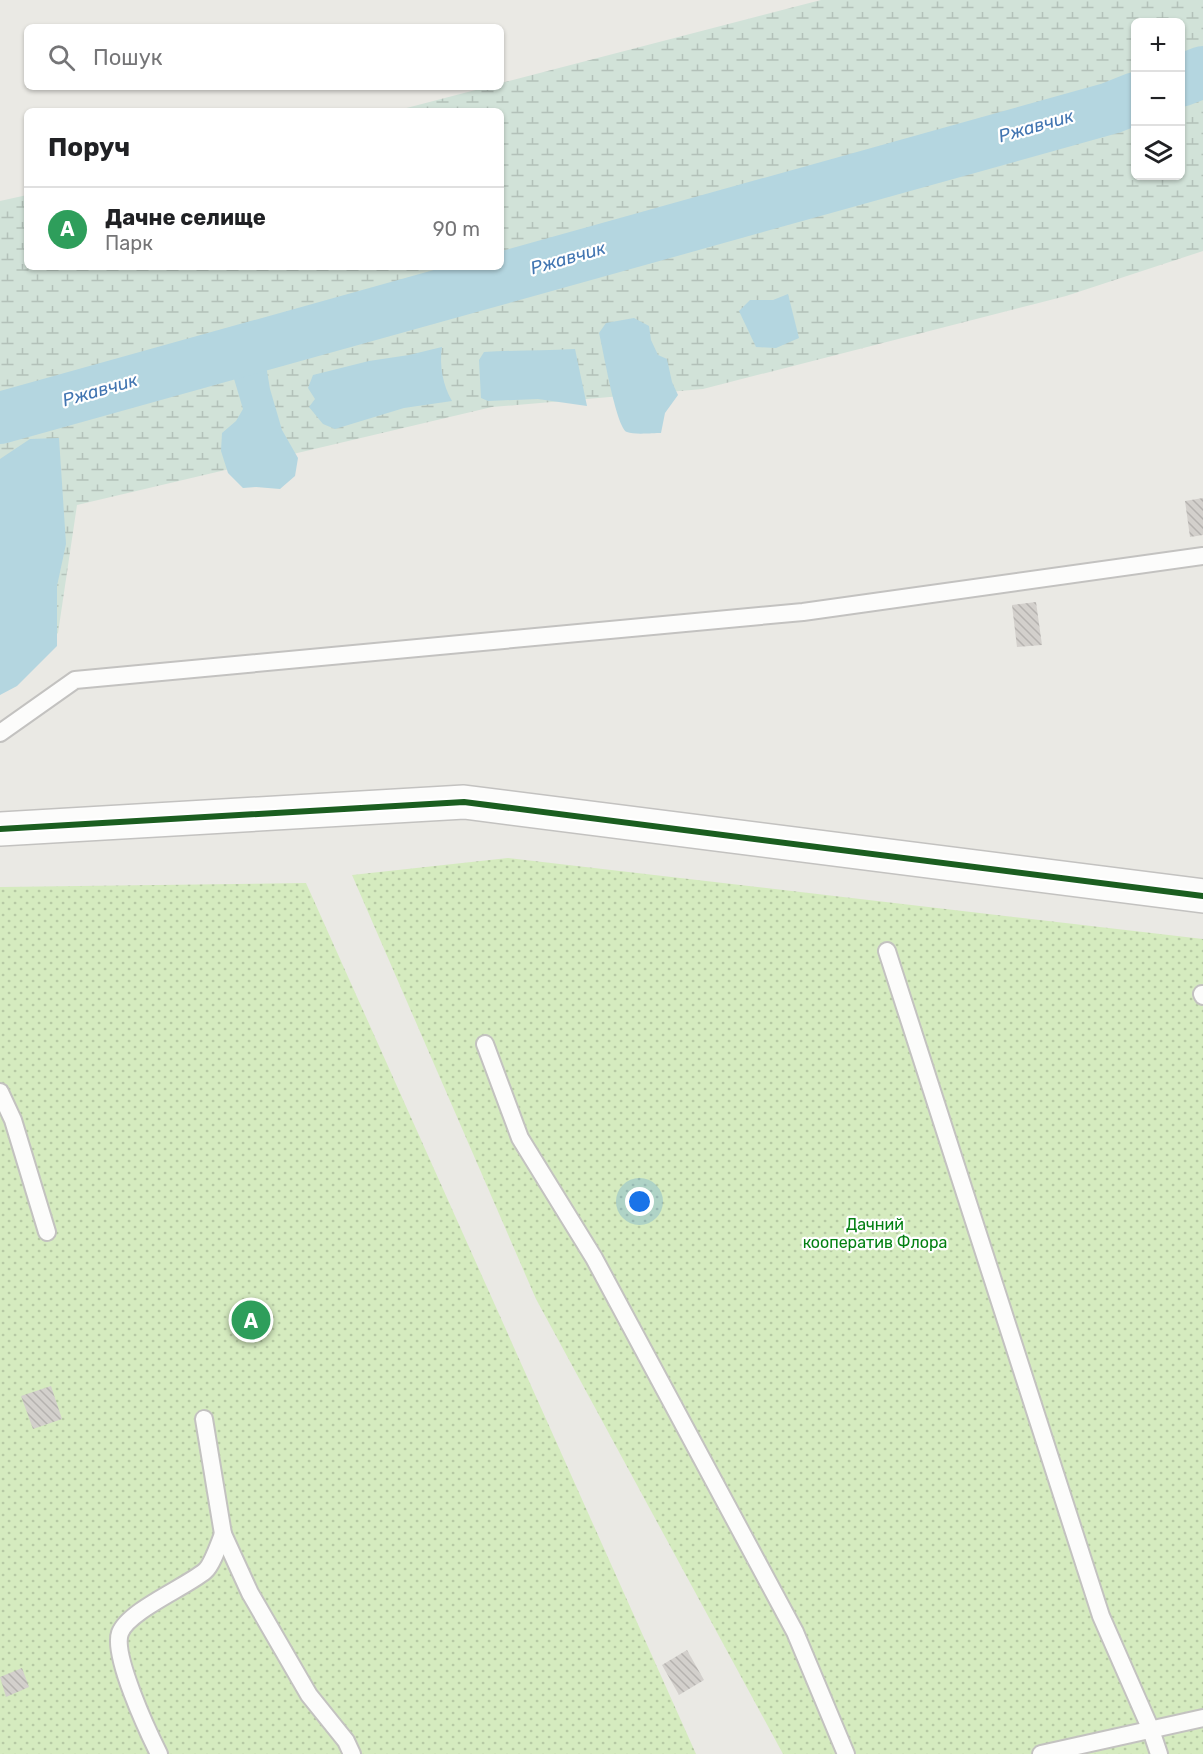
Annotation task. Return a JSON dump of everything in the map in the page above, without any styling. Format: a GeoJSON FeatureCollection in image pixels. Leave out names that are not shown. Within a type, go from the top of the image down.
{"type":"FeatureCollection","features":[{"type":"Feature","properties":{"kind":"street"},"geometry":{"type":"LineString","coordinates":[[0,829],[464,802],[1203,896]]}},
{"type":"Feature","properties":{"kind":"lane"},"geometry":{"type":"LineString","coordinates":[[0,733],[75,680],[804,612],[1203,556]]}},
{"type":"Feature","properties":{"kind":"lane"},"geometry":{"type":"LineString","coordinates":[[887,951],[1101,1616],[1151,1730],[1159,1754]]}},
{"type":"Feature","properties":{"kind":"lane"},"geometry":{"type":"LineString","coordinates":[[485,1044],[520,1138],[594,1258],[795,1632],[846,1754]]}},
{"type":"Feature","properties":{"kind":"lane"},"geometry":{"type":"LineString","coordinates":[[0,1092],[13,1120],[47,1232]]}},
{"type":"Feature","properties":{"kind":"lane"},"geometry":{"type":"LineString","coordinates":[[204,1419],[224,1534],[250,1593],[309,1695],[346,1741],[352,1754]]}},
{"type":"Feature","properties":{"kind":"lane"},"geometry":{"type":"LineString","coordinates":[[159,1754],[143,1721],[120,1654],[120,1633],[131,1618],[207,1569],[224,1534]]}},
{"type":"Feature","properties":{"kind":"lane"},"geometry":{"type":"LineString","coordinates":[[1041,1754],[1203,1718]]}},
{"type":"Feature","properties":{"kind":"green space"},"geometry":{"type":"Polygon","coordinates":[[[821,0],[1203,0],[1203,251],[1066,296],[703,389],[492,407],[77,505],[58,633],[0,681],[0,201],[24,196],[24,270],[504,270],[504,108],[406,108],[476,90],[504,90],[504,82],[821,0]]]}},
{"type":"Feature","properties":{"kind":"green space","name":"Дачний кооператив Флора"},"geometry":{"type":"Polygon","coordinates":[[[508,858],[1203,939],[1203,1754],[783,1754],[536,1299],[352,875],[508,858]]]}},
{"type":"Feature","properties":{"kind":"green space"},"geometry":{"type":"Polygon","coordinates":[[[306,883],[696,1754],[0,1754],[0,887],[306,883]]]}},
{"type":"Feature","properties":{"kind":"water"},"geometry":{"type":"Polygon","coordinates":[[[788,294],[799,338],[776,348],[756,347],[739,311],[750,300],[773,300],[788,294]]]}},
{"type":"Feature","properties":{"kind":"water"},"geometry":{"type":"Polygon","coordinates":[[[634,318],[649,326],[651,340],[658,355],[667,359],[672,382],[678,395],[665,413],[661,433],[627,432],[619,417],[610,387],[599,333],[606,323],[634,318]]]}},
{"type":"Feature","properties":{"kind":"water"},"geometry":{"type":"Polygon","coordinates":[[[442,347],[443,375],[452,401],[404,408],[335,429],[323,424],[309,407],[315,399],[308,388],[313,375],[369,361],[442,347]]]}},
{"type":"Feature","properties":{"kind":"water"},"geometry":{"type":"Polygon","coordinates":[[[238,348],[259,350],[265,359],[270,389],[282,430],[298,458],[295,476],[280,489],[243,488],[228,473],[221,451],[222,433],[236,421],[243,409],[232,372],[230,353],[238,348]]]}},
{"type":"Feature","properties":{"kind":"water"},"geometry":{"type":"Polygon","coordinates":[[[575,349],[587,406],[538,399],[488,401],[481,398],[479,360],[484,352],[575,349]]]}},
{"type":"Feature","properties":{"kind":"water"},"geometry":{"type":"Polygon","coordinates":[[[59,438],[66,544],[57,586],[57,646],[17,686],[0,695],[0,459],[30,439],[59,438]]]}},
{"type":"Feature","properties":{"kind":"building"},"geometry":{"type":"Polygon","coordinates":[[[1203,498],[1203,535],[1190,537],[1185,501],[1203,498]]]}},
{"type":"Feature","properties":{"kind":"building"},"geometry":{"type":"Polygon","coordinates":[[[1036,602],[1042,645],[1017,647],[1012,605],[1036,602]]]}},
{"type":"Feature","properties":{"kind":"building"},"geometry":{"type":"Polygon","coordinates":[[[51,1386],[62,1419],[33,1429],[21,1396],[51,1386]]]}},
{"type":"Feature","properties":{"kind":"building"},"geometry":{"type":"Polygon","coordinates":[[[687,1650],[704,1680],[679,1695],[662,1665],[687,1650]]]}},
{"type":"Feature","properties":{"kind":"building"},"geometry":{"type":"Polygon","coordinates":[[[22,1668],[29,1687],[6,1697],[0,1677],[22,1668]]]}},
{"type":"Feature","properties":{"kind":"waterway","name":"Ржавчик"},"geometry":{"type":"LineString","coordinates":[[1185,79],[1203,72]]}},
{"type":"Feature","properties":{"kind":"waterway","name":"Ржавчик"},"geometry":{"type":"LineString","coordinates":[[0,418],[1111,108],[1131,100]]}},
{"type":"Feature","properties":{"kind":"cycle path"},"geometry":{"type":"LineString","coordinates":[[0,829],[464,802],[1203,896]]}},
{"type":"Feature","properties":{"kind":"place","name":"Дачне селище"},"geometry":{"type":"Point","coordinates":[251,1320]}}]}
